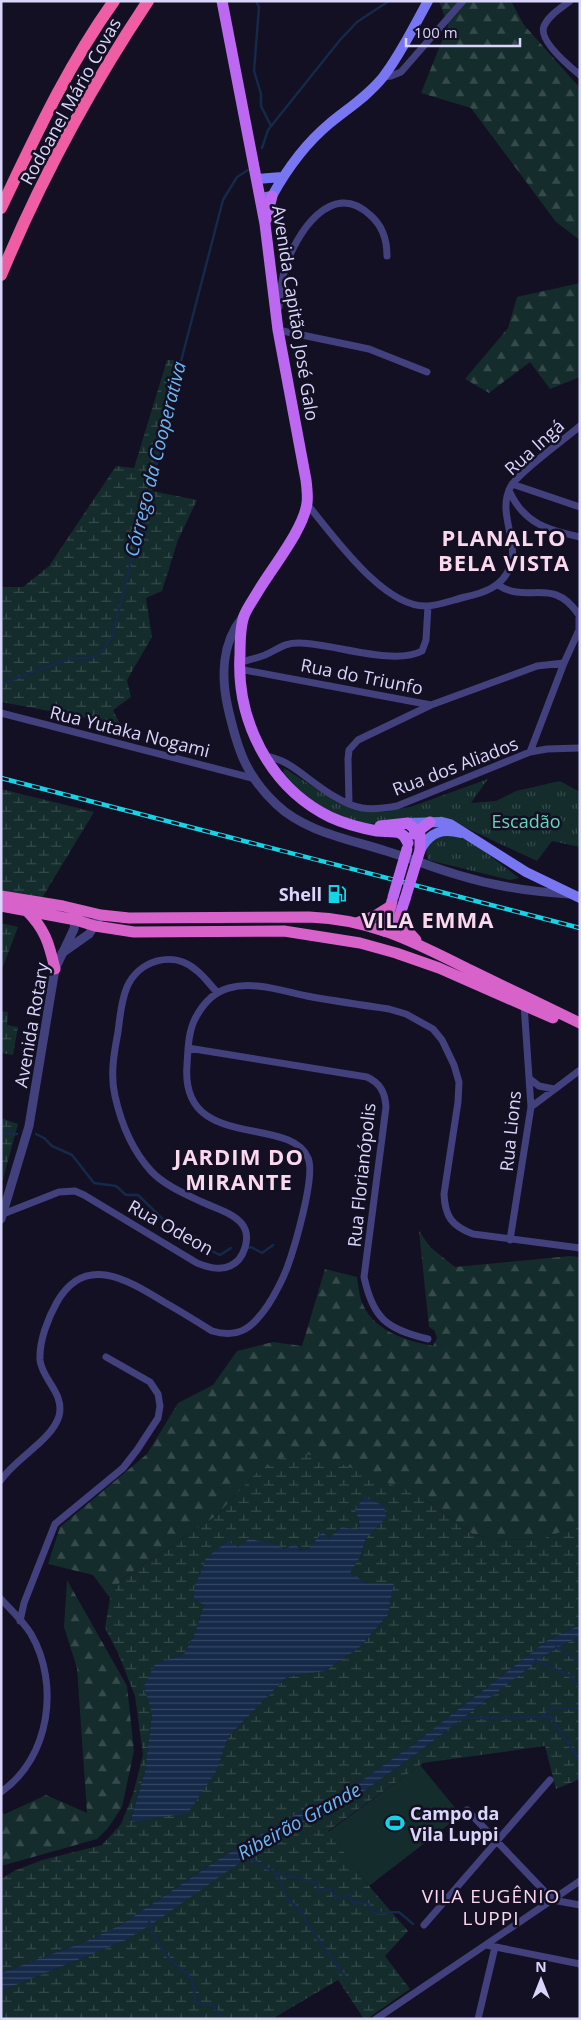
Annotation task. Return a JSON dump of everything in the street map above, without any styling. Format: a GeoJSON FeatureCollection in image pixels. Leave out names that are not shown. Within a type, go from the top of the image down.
{"type":"FeatureCollection","features":[{"type":"Feature","properties":{"kind":"highway","name":"Rodoanel Mário Covas"},"geometry":{"type":"LineString","coordinates":[[1,208],[41,124],[81,53],[114,1]]}},
{"type":"Feature","properties":{"kind":"highway","name":"Rodoanel Mário Covas"},"geometry":{"type":"LineString","coordinates":[[1,275],[56,155],[103,71],[148,1]]}},
{"type":"Feature","properties":{"kind":"highway"},"geometry":{"type":"LineString","coordinates":[[1,896],[77,915],[95,926],[134,932],[254,930],[311,934],[360,943],[396,953],[580,1023]]}},
{"type":"Feature","properties":{"kind":"highway"},"geometry":{"type":"LineString","coordinates":[[357,923],[376,916],[392,901]]}},
{"type":"Feature","properties":{"kind":"highway"},"geometry":{"type":"LineString","coordinates":[[1,906],[77,915],[149,919],[330,917],[357,923],[423,946],[580,1030]]}},
{"type":"Feature","properties":{"kind":"highway"},"geometry":{"type":"LineString","coordinates":[[26,910],[38,922],[48,941],[55,968]]}},
{"type":"Feature","properties":{"kind":"highway"},"geometry":{"type":"LineString","coordinates":[[400,916],[406,929],[423,946]]}},
{"type":"Feature","properties":{"kind":"highway"},"geometry":{"type":"LineString","coordinates":[[311,934],[312,924],[315,920],[330,917]]}},
{"type":"Feature","properties":{"kind":"highway"},"geometry":{"type":"LineString","coordinates":[[360,943],[388,933]]}},
{"type":"Feature","properties":{"kind":"highway"},"geometry":{"type":"LineString","coordinates":[[388,933],[396,953]]}},
{"type":"Feature","properties":{"kind":"main road","name":"Avenida Capitão José Galo"},"geometry":{"type":"LineString","coordinates":[[222,1],[265,224],[280,330],[306,480],[307,504],[300,524],[244,616],[239,666],[240,692],[246,716],[265,756],[290,788],[302,799],[330,817],[361,828]]}},
{"type":"Feature","properties":{"kind":"main road"},"geometry":{"type":"LineString","coordinates":[[265,224],[272,196],[282,177],[321,132],[368,94],[383,77],[428,1]]}},
{"type":"Feature","properties":{"kind":"main road"},"geometry":{"type":"LineString","coordinates":[[257,178],[282,177]]}},
{"type":"Feature","properties":{"kind":"main road"},"geometry":{"type":"LineString","coordinates":[[260,199],[272,196]]}},
{"type":"Feature","properties":{"kind":"main road","name":"Avenida Capitão José Galo"},"geometry":{"type":"LineString","coordinates":[[430,822],[450,824],[526,872],[580,898]]}},
{"type":"Feature","properties":{"kind":"main road"},"geometry":{"type":"LineString","coordinates":[[361,828],[413,826],[430,822]]}},
{"type":"Feature","properties":{"kind":"main road"},"geometry":{"type":"LineString","coordinates":[[388,933],[392,901],[413,826]]}},
{"type":"Feature","properties":{"kind":"main road"},"geometry":{"type":"LineString","coordinates":[[413,826],[420,834],[421,849]]}},
{"type":"Feature","properties":{"kind":"main road"},"geometry":{"type":"LineString","coordinates":[[361,828],[400,834],[404,836],[408,846]]}},
{"type":"Feature","properties":{"kind":"main road"},"geometry":{"type":"LineString","coordinates":[[388,933],[400,916],[421,849],[430,836],[435,833],[449,831],[466,835]]}},
{"type":"Feature","properties":{"kind":"street"},"geometry":{"type":"LineString","coordinates":[[383,77],[391,76],[406,67],[463,1]]}},
{"type":"Feature","properties":{"kind":"street"},"geometry":{"type":"LineString","coordinates":[[570,1],[550,17],[543,31],[546,39],[560,56],[580,75]]}},
{"type":"Feature","properties":{"kind":"street"},"geometry":{"type":"LineString","coordinates":[[387,256],[387,245],[384,236],[372,216],[352,204],[338,203],[328,206],[307,226],[284,270],[279,307],[280,330],[369,349],[427,372]]}},
{"type":"Feature","properties":{"kind":"street","name":"Rua Ingá"},"geometry":{"type":"LineString","coordinates":[[511,487],[580,426]]}},
{"type":"Feature","properties":{"kind":"street"},"geometry":{"type":"LineString","coordinates":[[307,504],[368,577],[396,597],[412,604],[428,606],[480,594],[498,585],[510,567],[512,555],[505,510],[511,487]]}},
{"type":"Feature","properties":{"kind":"street"},"geometry":{"type":"LineString","coordinates":[[511,487],[580,507]]}},
{"type":"Feature","properties":{"kind":"street"},"geometry":{"type":"LineString","coordinates":[[511,487],[520,511],[532,522],[549,529],[580,537]]}},
{"type":"Feature","properties":{"kind":"street"},"geometry":{"type":"LineString","coordinates":[[498,585],[514,592],[556,594],[566,598],[579,615],[579,630],[564,662],[530,752]]}},
{"type":"Feature","properties":{"kind":"street"},"geometry":{"type":"LineString","coordinates":[[239,666],[267,654],[280,645],[302,643],[369,653],[414,655],[422,650],[426,640],[428,606]]}},
{"type":"Feature","properties":{"kind":"street","name":"Avenida Capitão José Galo"},"geometry":{"type":"LineString","coordinates":[[244,616],[236,626],[225,652],[224,676],[227,701],[234,735],[252,778],[276,805],[293,817],[340,838],[488,883],[516,889],[569,894]]}},
{"type":"Feature","properties":{"kind":"street","name":"Rua do Triunfo"},"geometry":{"type":"LineString","coordinates":[[239,666],[431,705],[537,666],[564,662]]}},
{"type":"Feature","properties":{"kind":"street"},"geometry":{"type":"LineString","coordinates":[[349,804],[347,773],[349,750],[358,740],[431,705]]}},
{"type":"Feature","properties":{"kind":"street","name":"Rua Yutaka Nogami"},"geometry":{"type":"LineString","coordinates":[[1,713],[252,778]]}},
{"type":"Feature","properties":{"kind":"street","name":"Rua dos Aliados"},"geometry":{"type":"LineString","coordinates":[[265,756],[283,760],[316,784],[349,804],[362,808],[378,809],[397,806],[530,752],[547,748],[580,748]]}},
{"type":"Feature","properties":{"kind":"street","name":"Avenida Rotary"},"geometry":{"type":"LineString","coordinates":[[2,1216],[28,1126],[55,968],[74,929],[77,915]]}},
{"type":"Feature","properties":{"kind":"street","name":"Avenida Rotary"},"geometry":{"type":"LineString","coordinates":[[62,953],[89,934],[101,915]]}},
{"type":"Feature","properties":{"kind":"street","name":"Rua Odeon"},"geometry":{"type":"LineString","coordinates":[[2,1216],[59,1192],[75,1191],[197,1263],[219,1268],[229,1267],[237,1262],[246,1244],[246,1234],[243,1225],[233,1217],[168,1184],[151,1171],[133,1145],[120,1116],[114,1094],[113,1073],[123,1000],[132,978],[142,967],[156,961],[170,959],[180,961],[195,969],[217,992]]}},
{"type":"Feature","properties":{"kind":"street"},"geometry":{"type":"LineString","coordinates":[[1,1480],[8,1470],[48,1433],[56,1423],[60,1413],[56,1392],[42,1370],[40,1352],[43,1336],[53,1308],[61,1294],[72,1284],[84,1277],[100,1273],[116,1276],[133,1282],[212,1331],[224,1335],[237,1334],[249,1328],[260,1317],[273,1297],[287,1268],[309,1189],[311,1172],[308,1158],[301,1148],[285,1139],[224,1124],[209,1116],[191,1098],[187,1086],[188,1048],[194,1019],[217,992],[243,986],[264,987],[389,1009],[406,1014],[433,1029],[450,1052],[459,1082],[458,1102],[444,1194],[445,1207],[450,1218],[460,1229],[473,1234],[580,1248]]}},
{"type":"Feature","properties":{"kind":"street","name":"Rua Lions"},"geometry":{"type":"LineString","coordinates":[[510,1240],[532,1107],[524,1001]]}},
{"type":"Feature","properties":{"kind":"street","name":"Rua Florianópolis"},"geometry":{"type":"LineString","coordinates":[[188,1048],[367,1077],[375,1081],[381,1088],[385,1096],[386,1107],[364,1277],[369,1298],[378,1314],[393,1328],[410,1335],[428,1339]]}},
{"type":"Feature","properties":{"kind":"street"},"geometry":{"type":"LineString","coordinates":[[532,1107],[580,1070]]}},
{"type":"Feature","properties":{"kind":"street"},"geometry":{"type":"LineString","coordinates":[[530,1079],[539,1086],[554,1089]]}},
{"type":"Feature","properties":{"kind":"street"},"geometry":{"type":"LineString","coordinates":[[20,1621],[24,1603],[55,1524],[123,1468],[158,1418],[160,1406],[158,1394],[150,1382],[106,1357]]}},
{"type":"Feature","properties":{"kind":"street"},"geometry":{"type":"LineString","coordinates":[[1,1599],[30,1634],[42,1659],[48,1695],[46,1721],[38,1747],[26,1769],[1,1792]]}},
{"type":"Feature","properties":{"kind":"street"},"geometry":{"type":"LineString","coordinates":[[424,1925],[550,1780]]}},
{"type":"Feature","properties":{"kind":"street"},"geometry":{"type":"LineString","coordinates":[[466,1810],[553,1899],[580,1906]]}},
{"type":"Feature","properties":{"kind":"street"},"geometry":{"type":"LineString","coordinates":[[376,2019],[580,1882]]}},
{"type":"Feature","properties":{"kind":"street"},"geometry":{"type":"LineString","coordinates":[[486,1945],[580,1964]]}},
{"type":"Feature","properties":{"kind":"street"},"geometry":{"type":"LineString","coordinates":[[478,2019],[495,1947]]}},
{"type":"Feature","properties":{"kind":"green space"},"geometry":{"type":"Polygon","coordinates":[[[439,1],[511,1],[524,25],[580,88],[580,240],[556,222],[471,108],[421,93],[448,26],[439,1]]]}},
{"type":"Feature","properties":{"kind":"green space"},"geometry":{"type":"Polygon","coordinates":[[[580,283],[580,377],[550,389],[530,362],[489,393],[465,379],[508,328],[517,297],[580,283]]]}},
{"type":"Feature","properties":{"kind":"green space"},"geometry":{"type":"Polygon","coordinates":[[[167,360],[182,360],[152,491],[197,500],[178,540],[162,591],[146,598],[152,637],[127,680],[131,697],[113,710],[120,724],[1,702],[1,587],[23,587],[49,566],[116,466],[134,468],[167,360]]]}},
{"type":"Feature","properties":{"kind":"green space","name":"Escadão"},"geometry":{"type":"Polygon","coordinates":[[[284,768],[340,804],[359,811],[385,812],[413,806],[488,779],[471,803],[496,801],[516,791],[560,781],[580,792],[580,847],[552,841],[537,861],[445,818],[367,824],[338,818],[293,788],[283,774],[284,768]]]}},
{"type":"Feature","properties":{"kind":"green space"},"geometry":{"type":"Polygon","coordinates":[[[1,789],[94,812],[42,898],[1,891],[1,789]]]}},
{"type":"Feature","properties":{"kind":"green space"},"geometry":{"type":"Polygon","coordinates":[[[444,835],[460,836],[472,842],[519,878],[510,880],[428,860],[426,850],[431,841],[444,835]]]}},
{"type":"Feature","properties":{"kind":"green space"},"geometry":{"type":"Polygon","coordinates":[[[1,923],[18,927],[1,972],[1,923]]]}},
{"type":"Feature","properties":{"kind":"green space"},"geometry":{"type":"Polygon","coordinates":[[[1,1011],[8,1012],[7,1025],[18,1027],[13,1055],[1,1053],[1,1011]]]}},
{"type":"Feature","properties":{"kind":"green space"},"geometry":{"type":"Polygon","coordinates":[[[1,1118],[18,1124],[1,1186],[1,1118]]]}},
{"type":"Feature","properties":{"kind":"green space"},"geometry":{"type":"Polygon","coordinates":[[[419,1231],[430,1247],[455,1267],[570,1256],[580,1257],[580,1525],[542,1539],[499,1540],[472,1534],[424,1498],[257,1472],[216,1516],[122,1579],[110,1598],[93,1575],[48,1564],[60,1527],[147,1454],[178,1403],[213,1385],[237,1351],[273,1342],[302,1346],[325,1269],[357,1277],[361,1300],[366,1311],[381,1327],[411,1341],[433,1346],[437,1338],[434,1330],[429,1327],[419,1231]]]}},
{"type":"Feature","properties":{"kind":"green space"},"geometry":{"type":"Polygon","coordinates":[[[295,1451],[337,1462],[424,1498],[472,1534],[499,1540],[542,1539],[580,1525],[580,1625],[549,1639],[411,1746],[355,1785],[289,1818],[222,1857],[122,1924],[92,1939],[1,1973],[1,1879],[14,1871],[42,1860],[102,1845],[121,1824],[133,1794],[143,1755],[135,1696],[118,1653],[105,1628],[110,1598],[122,1579],[216,1516],[257,1472],[295,1451]],[[355,1509],[360,1525],[358,1530],[327,1539],[323,1532],[308,1550],[285,1549],[275,1544],[204,1605],[195,1633],[184,1654],[155,1664],[152,1713],[145,1771],[130,1821],[217,1770],[228,1737],[287,1677],[325,1671],[359,1648],[388,1615],[394,1583],[367,1583],[349,1573],[360,1557],[366,1538],[385,1518],[355,1509]]]}},
{"type":"Feature","properties":{"kind":"green space"},"geometry":{"type":"Polygon","coordinates":[[[67,1580],[127,1686],[134,1751],[122,1807],[108,1828],[97,1839],[1,1866],[1,1812],[5,1814],[46,1795],[87,1813],[77,1668],[64,1627],[67,1580]]]}},
{"type":"Feature","properties":{"kind":"green space"},"geometry":{"type":"Polygon","coordinates":[[[580,1636],[580,1779],[556,1789],[545,1746],[423,1763],[328,1831],[369,1886],[408,1931],[385,1956],[410,1989],[367,2019],[364,2019],[338,1980],[272,2019],[1,2019],[1,1991],[122,1942],[284,1832],[360,1794],[416,1754],[547,1654],[580,1636]]]}},
{"type":"Feature","properties":{"kind":"green space","name":"Campo da Vila Luppi"},"geometry":{"type":"Polygon","coordinates":[[[420,1765],[461,1815],[369,1886],[328,1832],[420,1765]]]}},
{"type":"Feature","properties":{"kind":"water"},"geometry":{"type":"Polygon","coordinates":[[[365,1497],[384,1506],[386,1518],[366,1538],[360,1557],[350,1573],[367,1583],[394,1583],[388,1615],[359,1648],[325,1671],[287,1677],[228,1737],[217,1770],[188,1813],[130,1822],[145,1771],[152,1713],[144,1686],[155,1664],[184,1654],[195,1633],[204,1605],[194,1599],[194,1588],[207,1557],[228,1541],[238,1547],[249,1539],[275,1544],[285,1549],[296,1543],[299,1550],[308,1550],[323,1531],[328,1539],[342,1527],[358,1530],[360,1525],[355,1509],[365,1497]]]}},
{"type":"Feature","properties":{"kind":"water","name":"Ribeirão Grande"},"geometry":{"type":"Polygon","coordinates":[[[580,1625],[580,1636],[547,1654],[416,1754],[360,1794],[284,1832],[152,1924],[122,1942],[1,1991],[1,1973],[92,1939],[122,1924],[222,1857],[289,1818],[355,1785],[411,1746],[549,1639],[580,1625]]]}},
{"type":"Feature","properties":{"kind":"waterway"},"geometry":{"type":"LineString","coordinates":[[256,1],[259,7],[254,71],[261,94],[261,106],[271,126]]}},
{"type":"Feature","properties":{"kind":"waterway","name":"Córrego da Cooperativa"},"geometry":{"type":"LineString","coordinates":[[262,148],[268,130],[340,40],[357,22],[389,1]]}},
{"type":"Feature","properties":{"kind":"waterway","name":"Córrego da Cooperativa"},"geometry":{"type":"LineString","coordinates":[[1,684],[68,659],[95,657],[112,637],[173,394],[175,377],[180,365],[223,200],[237,177],[248,170]]}},
{"type":"Feature","properties":{"kind":"waterway"},"geometry":{"type":"LineString","coordinates":[[1,1133],[17,1134]]}},
{"type":"Feature","properties":{"kind":"waterway"},"geometry":{"type":"LineString","coordinates":[[36,1134],[44,1138],[52,1146],[72,1155],[94,1183],[116,1186],[126,1195],[138,1195],[173,1229],[196,1237],[212,1251],[220,1255],[231,1248]]}},
{"type":"Feature","properties":{"kind":"waterway"},"geometry":{"type":"LineString","coordinates":[[248,1248],[251,1247],[262,1253],[273,1245]]}},
{"type":"Feature","properties":{"kind":"waterway"},"geometry":{"type":"LineString","coordinates":[[556,1647],[580,1662]]}},
{"type":"Feature","properties":{"kind":"waterway"},"geometry":{"type":"LineString","coordinates":[[535,1660],[570,1676],[580,1688]]}},
{"type":"Feature","properties":{"kind":"waterway"},"geometry":{"type":"LineString","coordinates":[[542,1717],[553,1708],[580,1709]]}},
{"type":"Feature","properties":{"kind":"waterway"},"geometry":{"type":"LineString","coordinates":[[460,1718],[551,1717],[578,1759]]}},
{"type":"Feature","properties":{"kind":"waterway","name":"Ribeirão Grande"},"geometry":{"type":"LineString","coordinates":[[245,1856],[276,1873],[288,1899],[303,1914],[307,1924],[344,1975]]}},
{"type":"Feature","properties":{"kind":"waterway"},"geometry":{"type":"LineString","coordinates":[[276,1873],[318,1883],[318,1892],[331,1889],[335,1898],[350,1895],[353,1903],[367,1903],[373,1913],[399,1912],[413,1924]]}},
{"type":"Feature","properties":{"kind":"waterway"},"geometry":{"type":"LineString","coordinates":[[149,1922],[157,1941],[165,1953],[191,1979],[194,2002],[214,2006],[222,2019]]}},
{"type":"Feature","properties":{"kind":"railway"},"geometry":{"type":"LineString","coordinates":[[1,778],[580,928]]}},
{"type":"Feature","properties":{"kind":"place","name":"Shell"},"geometry":{"type":"Point","coordinates":[337,894]}},
{"type":"Feature","properties":{"kind":"place","name":"Campo da Vila Luppi"},"geometry":{"type":"Point","coordinates":[395,1823]}},
{"type":"Feature","properties":{"kind":"district","name":"PLANALTO BELA VISTA"},"geometry":{"type":"Point","coordinates":[504,550]}},
{"type":"Feature","properties":{"kind":"district","name":"VILA EMMA"},"geometry":{"type":"Point","coordinates":[428,919]}},
{"type":"Feature","properties":{"kind":"district","name":"JARDIM DO MIRANTE"},"geometry":{"type":"Point","coordinates":[239,1168]}},
{"type":"Feature","properties":{"kind":"district","name":"VILA EUGÊNIO LUPPI"},"geometry":{"type":"Point","coordinates":[491,1907]}}]}
